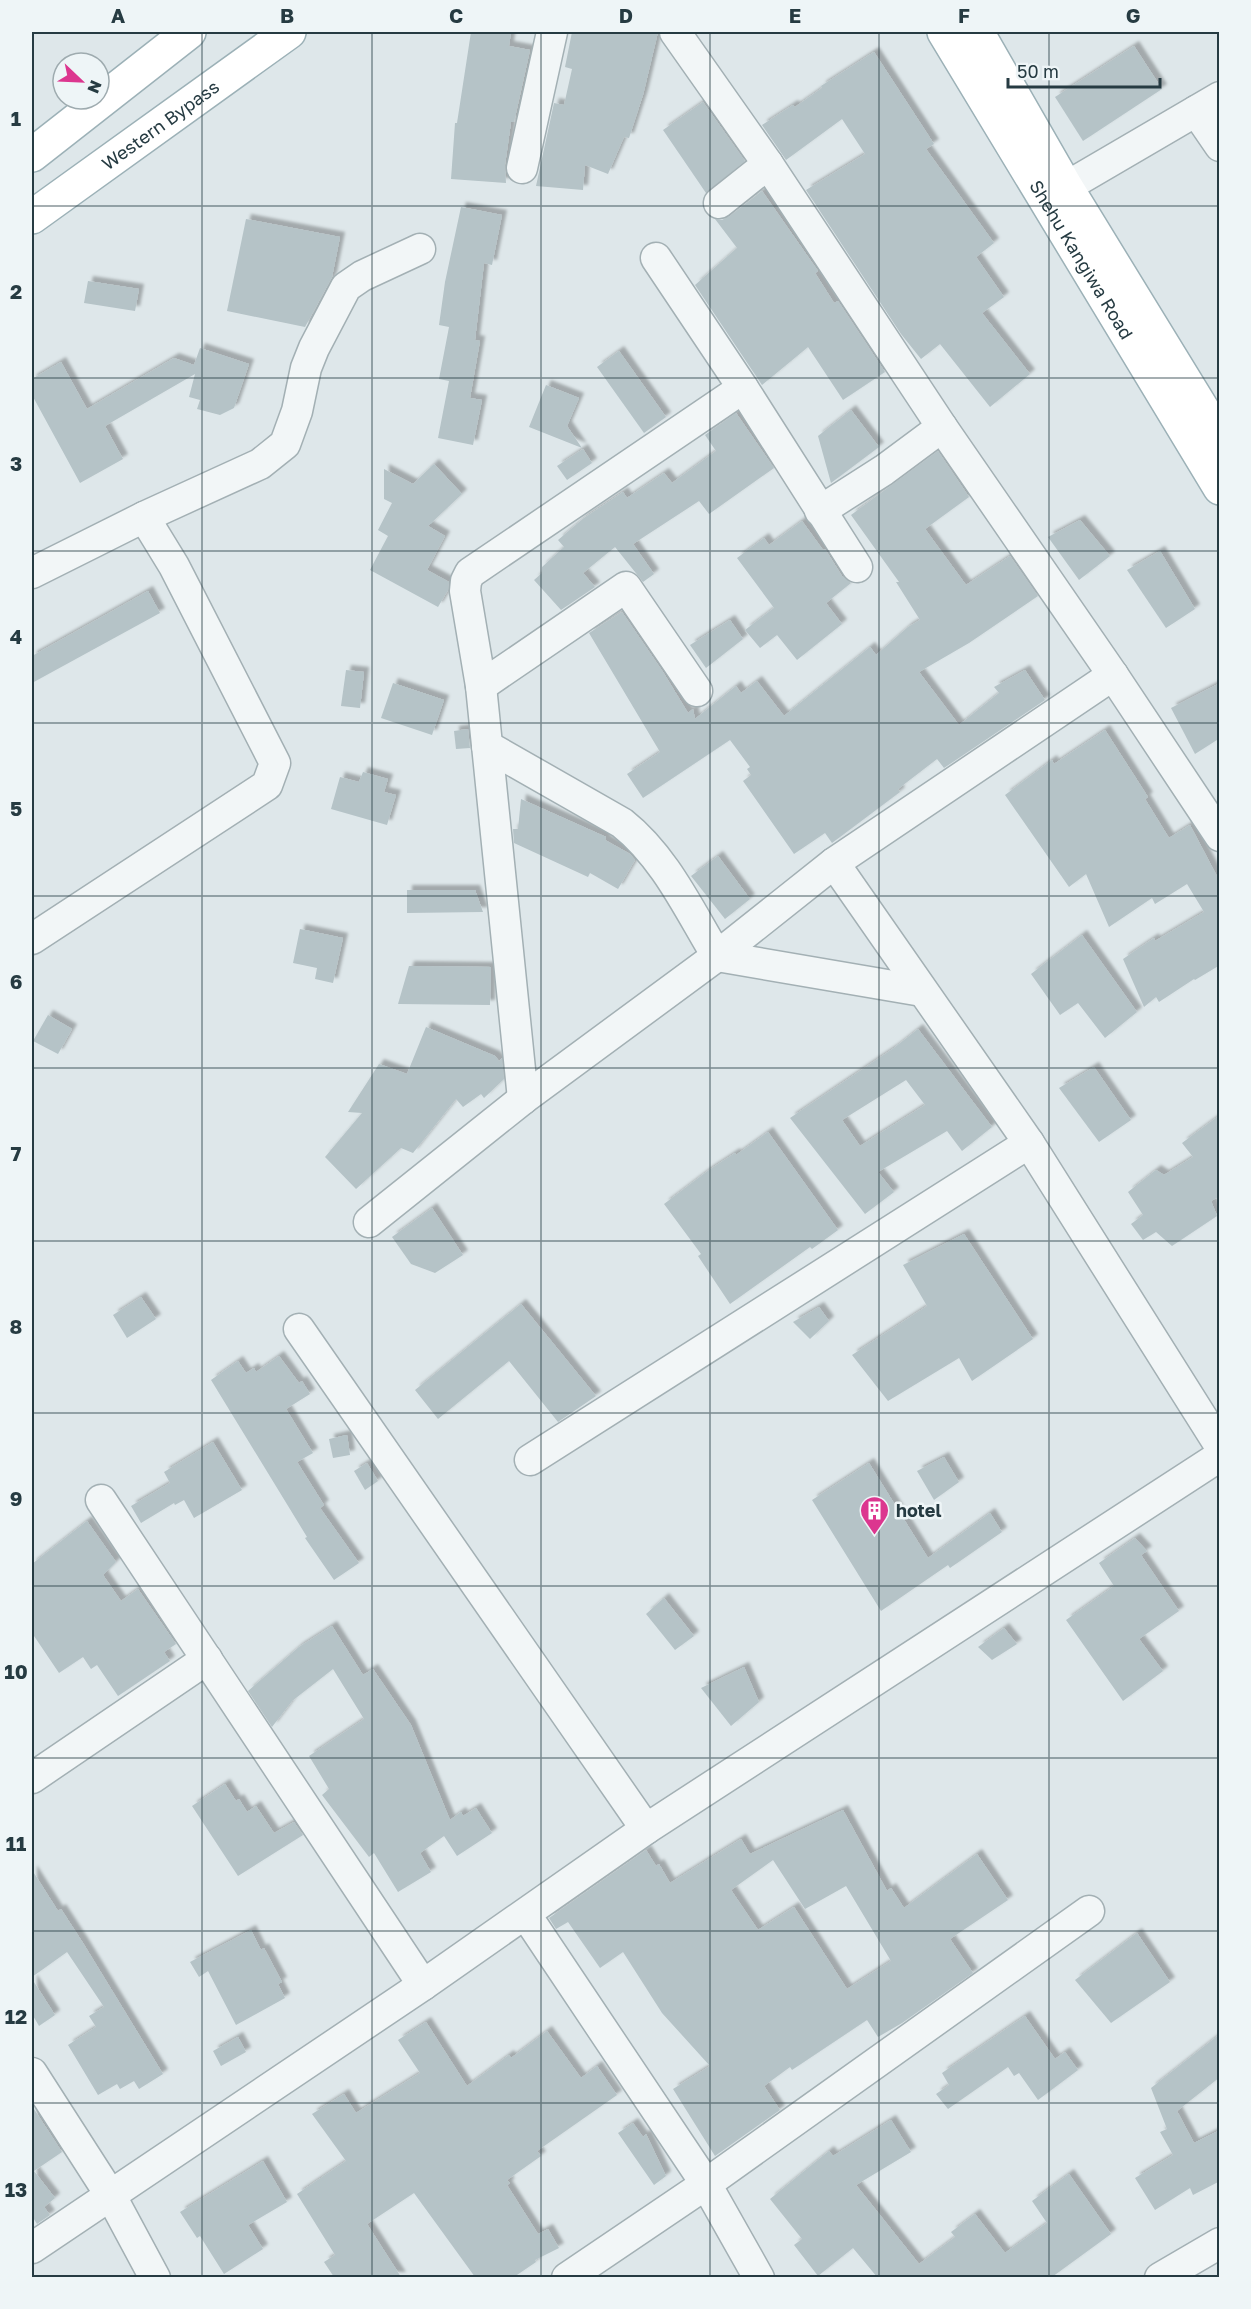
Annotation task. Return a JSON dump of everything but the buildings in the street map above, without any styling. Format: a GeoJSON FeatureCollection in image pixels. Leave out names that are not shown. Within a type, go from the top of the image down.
{"type":"FeatureCollection","features":[{"type":"Feature","properties":{"kind":"main road"},"geometry":{"type":"LineString","coordinates":[[32,155],[189,32]]}},
{"type":"Feature","properties":{"kind":"main road","name":"Western Bypass"},"geometry":{"type":"LineString","coordinates":[[32,217],[289,32]]}},
{"type":"Feature","properties":{"kind":"main road","name":"Shehu Kangiwa Road"},"geometry":{"type":"LineString","coordinates":[[945,32],[1220,488]]}},
{"type":"Feature","properties":{"kind":"main road","name":"Shehu Kangiwa Road"},"geometry":{"type":"LineString","coordinates":[[976,32],[1066,187],[1220,438]]}},
{"type":"Feature","properties":{"kind":"street"},"geometry":{"type":"LineString","coordinates":[[522,168],[552,32]]}},
{"type":"Feature","properties":{"kind":"street"},"geometry":{"type":"LineString","coordinates":[[675,32],[768,164],[942,427],[1113,675],[1220,836]]}},
{"type":"Feature","properties":{"kind":"street"},"geometry":{"type":"LineString","coordinates":[[1066,187],[1208,104],[1220,146]]}},
{"type":"Feature","properties":{"kind":"street"},"geometry":{"type":"LineString","coordinates":[[719,203],[768,164]]}},
{"type":"Feature","properties":{"kind":"street"},"geometry":{"type":"LineString","coordinates":[[32,573],[144,517],[260,464],[285,444],[297,411],[306,368],[346,287],[362,276],[420,249]]}},
{"type":"Feature","properties":{"kind":"street"},"geometry":{"type":"LineString","coordinates":[[656,258],[743,388],[857,567]]}},
{"type":"Feature","properties":{"kind":"street"},"geometry":{"type":"LineString","coordinates":[[523,1099],[482,686],[465,591],[466,581],[470,573],[743,388]]}},
{"type":"Feature","properties":{"kind":"street"},"geometry":{"type":"LineString","coordinates":[[820,511],[884,470],[942,427]]}},
{"type":"Feature","properties":{"kind":"street"},"geometry":{"type":"LineString","coordinates":[[32,939],[267,785],[274,764],[174,566],[144,517]]}},
{"type":"Feature","properties":{"kind":"street"},"geometry":{"type":"LineString","coordinates":[[482,686],[626,587],[697,691]]}},
{"type":"Feature","properties":{"kind":"street"},"geometry":{"type":"LineString","coordinates":[[369,1222],[523,1099],[717,956],[834,863],[1113,675]]}},
{"type":"Feature","properties":{"kind":"street"},"geometry":{"type":"LineString","coordinates":[[488,746],[622,823],[639,837],[656,856],[717,956],[922,991]]}},
{"type":"Feature","properties":{"kind":"street"},"geometry":{"type":"LineString","coordinates":[[834,863],[1029,1143],[1220,1446]]}},
{"type":"Feature","properties":{"kind":"street"},"geometry":{"type":"LineString","coordinates":[[530,1460],[1029,1143]]}},
{"type":"Feature","properties":{"kind":"street"},"geometry":{"type":"LineString","coordinates":[[299,1329],[646,1829]]}},
{"type":"Feature","properties":{"kind":"street"},"geometry":{"type":"LineString","coordinates":[[32,2248],[526,1915],[646,1829],[1220,1456]]}},
{"type":"Feature","properties":{"kind":"street"},"geometry":{"type":"LineString","coordinates":[[101,1500],[423,1985]]}},
{"type":"Feature","properties":{"kind":"street"},"geometry":{"type":"LineString","coordinates":[[32,1778],[207,1659]]}},
{"type":"Feature","properties":{"kind":"street"},"geometry":{"type":"LineString","coordinates":[[567,2277],[706,2184],[1089,1911]]}},
{"type":"Feature","properties":{"kind":"street"},"geometry":{"type":"LineString","coordinates":[[526,1915],[706,2184],[759,2277]]}},
{"type":"Feature","properties":{"kind":"street"},"geometry":{"type":"LineString","coordinates":[[32,2073],[111,2196],[155,2277]]}},
{"type":"Feature","properties":{"kind":"street"},"geometry":{"type":"LineString","coordinates":[[1160,2277],[1220,2243]]}},
{"type":"Feature","properties":{"kind":"place","name":"hotel"},"geometry":{"type":"Point","coordinates":[875,1536]}}]}
